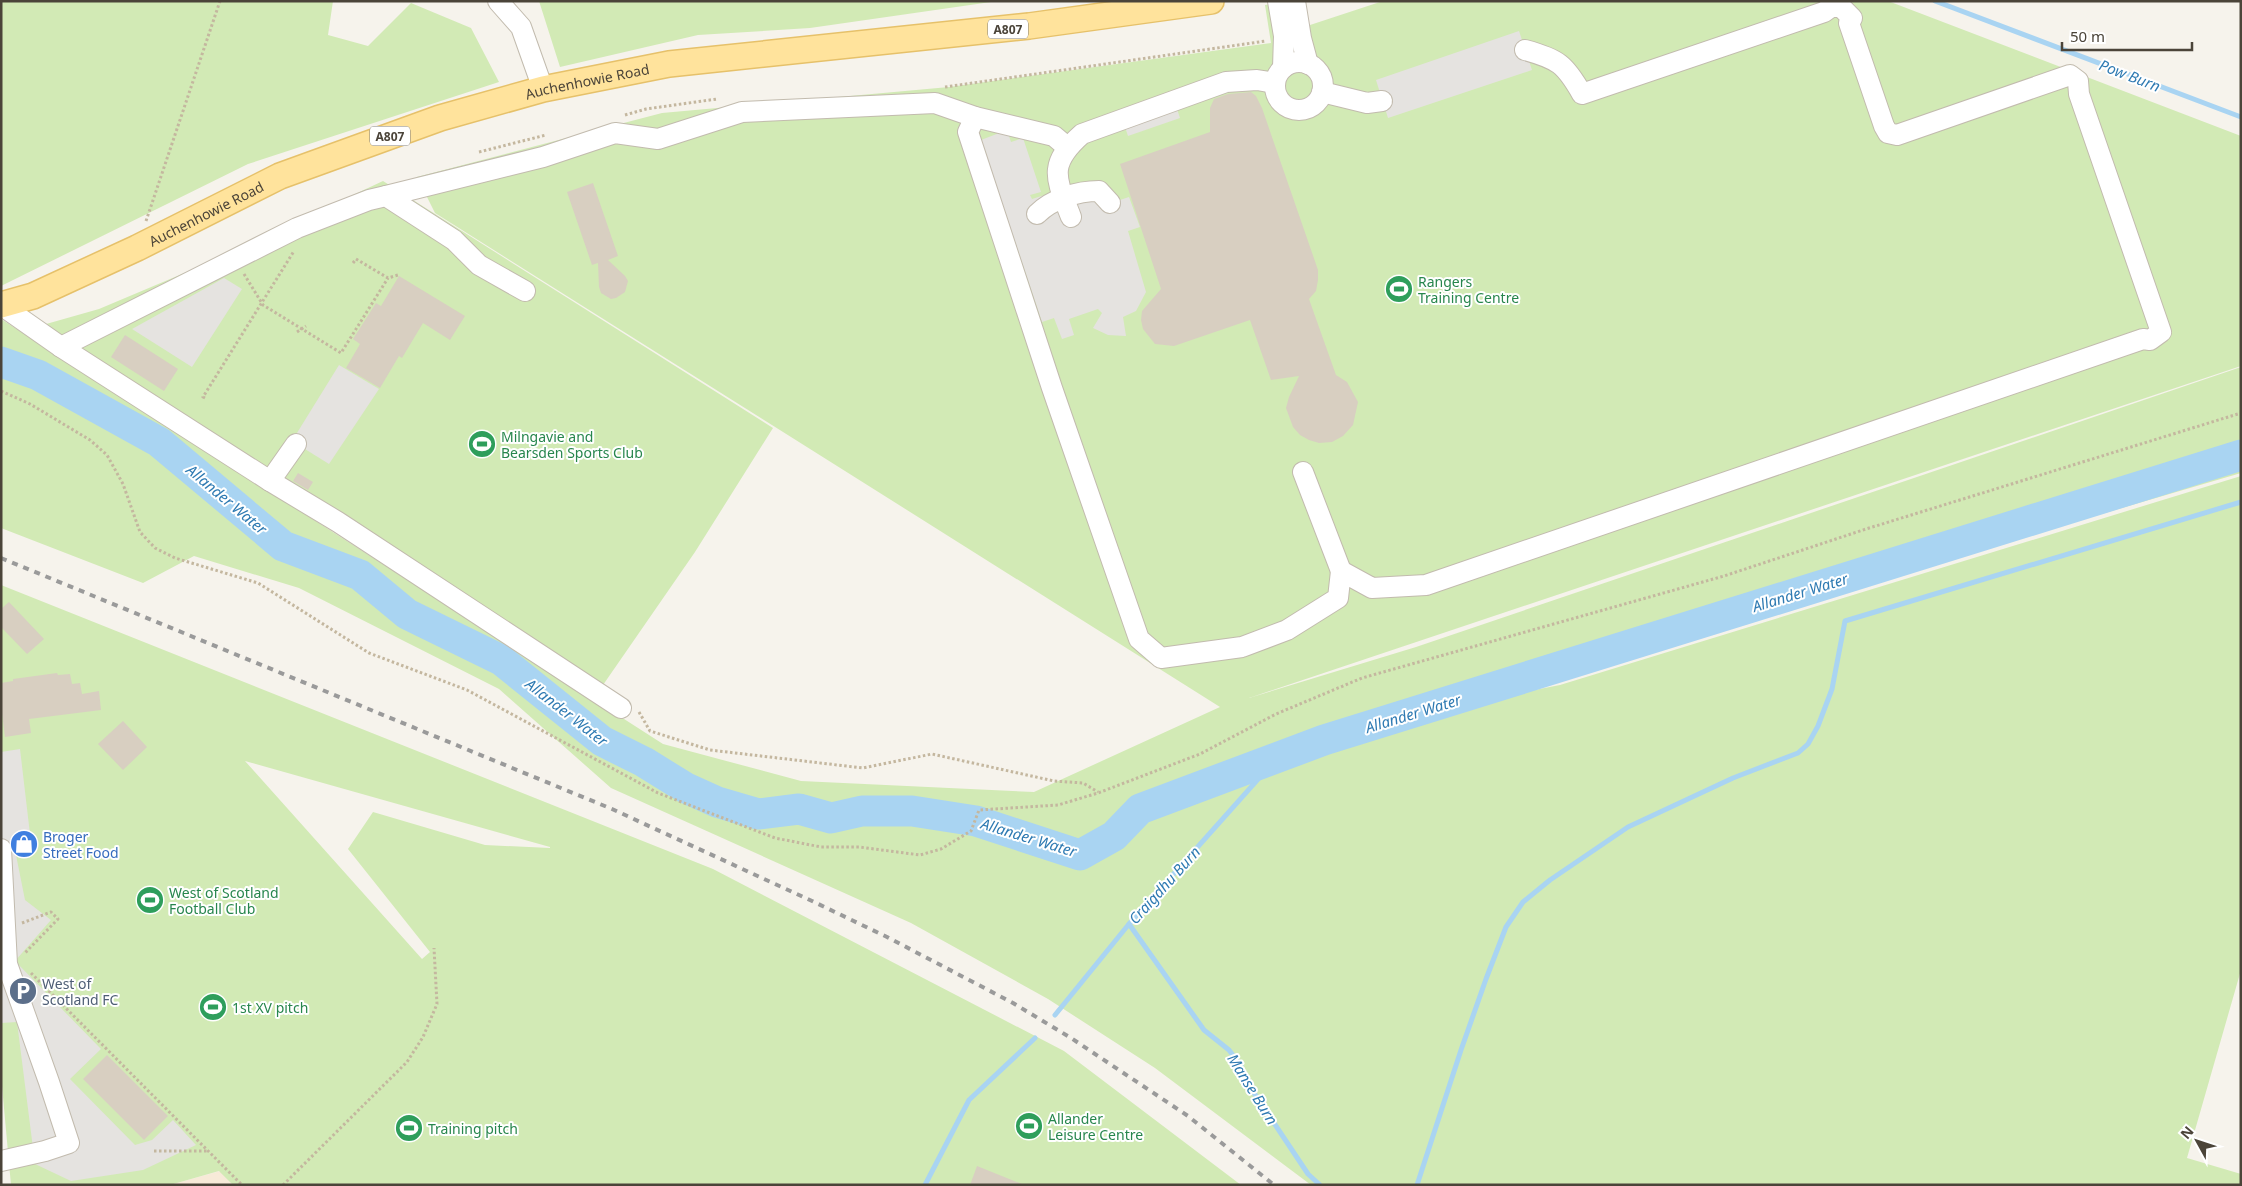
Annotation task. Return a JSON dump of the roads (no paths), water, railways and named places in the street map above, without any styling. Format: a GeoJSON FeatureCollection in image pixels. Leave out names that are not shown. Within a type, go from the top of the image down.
{"type":"FeatureCollection","features":[{"type":"Feature","properties":{"kind":"main road","name":"Auchenhowie Road"},"geometry":{"type":"LineString","coordinates":[[1,305],[33,296],[137,248],[280,176],[440,118],[544,89],[669,64],[1029,26],[1211,1]]}},
{"type":"Feature","properties":{"kind":"street"},"geometry":{"type":"LineString","coordinates":[[498,1],[521,27],[544,89]]}},
{"type":"Feature","properties":{"kind":"street"},"geometry":{"type":"LineString","coordinates":[[1071,217],[1056,179],[1058,164],[1068,147],[1082,134],[1226,82],[1257,80],[1279,75],[1295,62],[1308,64],[1319,73],[1323,86],[1322,92],[1311,107],[1294,110],[1279,100],[1279,75],[1284,36],[1278,1]]}},
{"type":"Feature","properties":{"kind":"street"},"geometry":{"type":"LineString","coordinates":[[1296,1],[1301,38],[1308,64]]}},
{"type":"Feature","properties":{"kind":"street"},"geometry":{"type":"LineString","coordinates":[[1341,571],[1372,588],[1426,585],[2143,339],[2150,340],[2161,332],[2079,94],[2078,80],[2070,75],[1897,135],[1888,133],[1884,126],[1849,23],[1852,18],[1841,7],[1831,7],[1824,12],[1582,94],[1568,70],[1549,56],[1525,50]]}},
{"type":"Feature","properties":{"kind":"street"},"geometry":{"type":"LineString","coordinates":[[1322,92],[1367,104],[1382,101]]}},
{"type":"Feature","properties":{"kind":"street"},"geometry":{"type":"LineString","coordinates":[[61,348],[311,223],[370,200],[543,157],[614,133],[658,139],[742,112],[935,103],[975,117],[1054,136],[1068,147]]}},
{"type":"Feature","properties":{"kind":"street"},"geometry":{"type":"LineString","coordinates":[[975,117],[968,132],[1052,388],[1139,639],[1161,658],[1242,647],[1287,630],[1338,598],[1341,571],[1303,472]]}},
{"type":"Feature","properties":{"kind":"street"},"geometry":{"type":"LineString","coordinates":[[1036,214],[1047,204],[1086,191],[1099,191],[1110,203]]}},
{"type":"Feature","properties":{"kind":"street"},"geometry":{"type":"LineString","coordinates":[[386,196],[454,240],[479,265],[525,291]]}},
{"type":"Feature","properties":{"kind":"street"},"geometry":{"type":"LineString","coordinates":[[1,305],[61,348],[346,528],[621,708]]}},
{"type":"Feature","properties":{"kind":"street"},"geometry":{"type":"LineString","coordinates":[[270,481],[296,444]]}},
{"type":"Feature","properties":{"kind":"street"},"geometry":{"type":"LineString","coordinates":[[1,849],[7,964],[50,1082],[69,1143],[45,1152],[1,1161]]}},
{"type":"Feature","properties":{"kind":"waterway","name":"Pow Burn"},"geometry":{"type":"LineString","coordinates":[[1935,1],[2241,117]]}},
{"type":"Feature","properties":{"kind":"waterway","name":"Allander Water"},"geometry":{"type":"LineString","coordinates":[[1,362],[38,375],[159,442],[283,546],[360,575],[407,614],[501,660],[602,741],[644,762],[686,788],[717,802],[758,814],[799,809],[831,818],[862,811],[912,811],[976,821],[1080,855],[1114,836],[1140,809],[1324,740],[2241,455]]}},
{"type":"Feature","properties":{"kind":"waterway"},"geometry":{"type":"LineString","coordinates":[[1417,1185],[1486,979],[1506,927],[1523,902],[1550,880],[1628,827],[1733,778],[1798,753],[1808,744],[1818,726],[1832,689],[1845,621],[2241,502]]}},
{"type":"Feature","properties":{"kind":"waterway","name":"Craigdhu Burn"},"geometry":{"type":"LineString","coordinates":[[1055,1015],[1129,924],[1277,758]]}},
{"type":"Feature","properties":{"kind":"waterway","name":"Manse Burn"},"geometry":{"type":"LineString","coordinates":[[1129,924],[1204,1030],[1229,1050],[1241,1066],[1246,1081],[1308,1174],[1320,1185]]}},
{"type":"Feature","properties":{"kind":"waterway","name":"Craigdhu Burn"},"geometry":{"type":"LineString","coordinates":[[925,1185],[969,1100],[1035,1038]]}},
{"type":"Feature","properties":{"kind":"railway"},"geometry":{"type":"LineString","coordinates":[[1,558],[612,809],[887,937],[1013,1003],[1071,1038],[1188,1116],[1274,1185]]}},
{"type":"Feature","properties":{"kind":"place","name":"Rangers Training Centre"},"geometry":{"type":"Point","coordinates":[1399,289]}},
{"type":"Feature","properties":{"kind":"place","name":"Milngavie and Bearsden Sports Club"},"geometry":{"type":"Point","coordinates":[482,444]}},
{"type":"Feature","properties":{"kind":"place","name":"Broger Street Food"},"geometry":{"type":"Point","coordinates":[24,844]}},
{"type":"Feature","properties":{"kind":"place","name":"West of Scotland Football Club"},"geometry":{"type":"Point","coordinates":[150,900]}},
{"type":"Feature","properties":{"kind":"place","name":"West of Scotland FC"},"geometry":{"type":"Point","coordinates":[23,991]}},
{"type":"Feature","properties":{"kind":"place","name":"1st XV pitch"},"geometry":{"type":"Point","coordinates":[213,1007]}},
{"type":"Feature","properties":{"kind":"place","name":"Allander Leisure Centre"},"geometry":{"type":"Point","coordinates":[1029,1126]}},
{"type":"Feature","properties":{"kind":"place","name":"Training pitch"},"geometry":{"type":"Point","coordinates":[409,1128]}}]}
